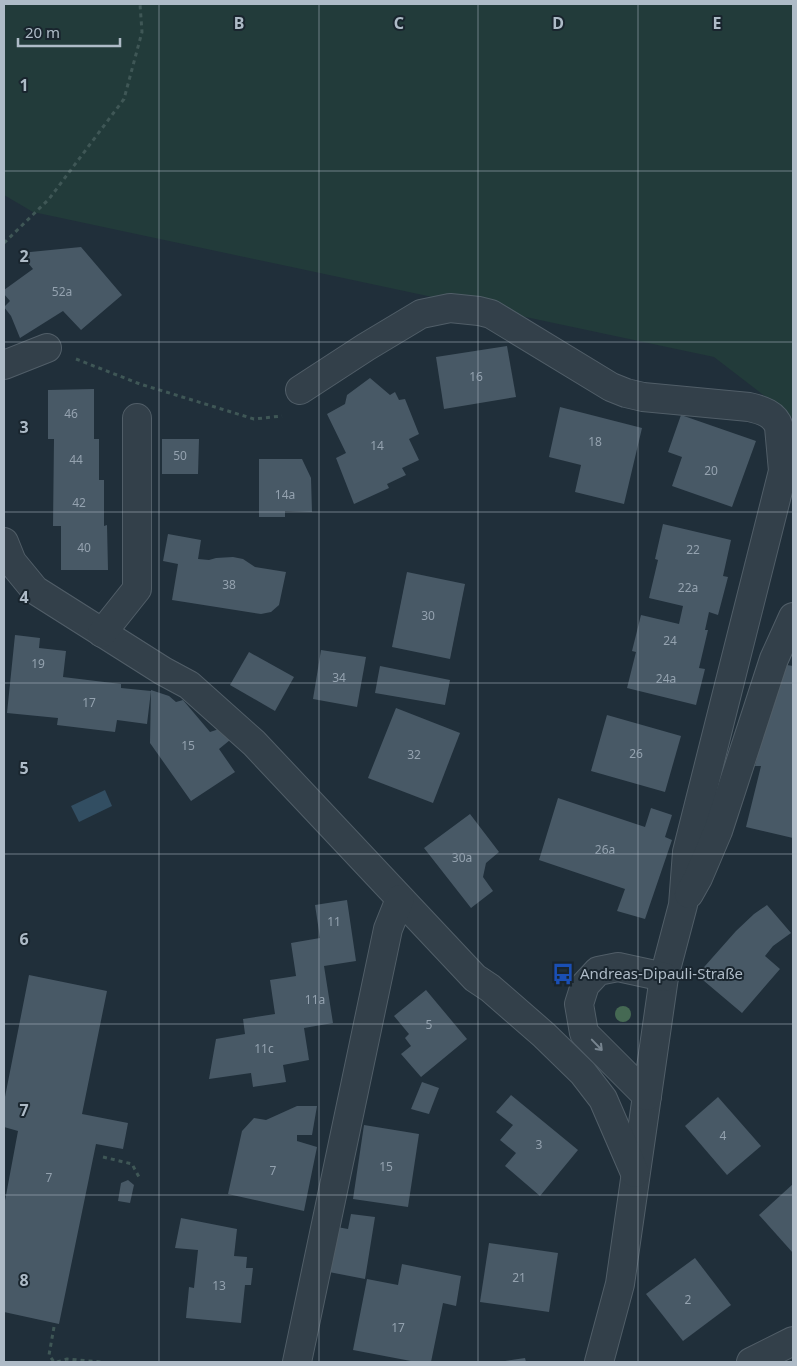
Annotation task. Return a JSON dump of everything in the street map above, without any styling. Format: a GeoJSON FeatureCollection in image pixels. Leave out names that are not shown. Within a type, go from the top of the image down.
{"type":"FeatureCollection","features":[{"type":"Feature","properties":{"kind":"street"},"geometry":{"type":"LineString","coordinates":[[300,390],[421,314],[436,310],[460,308],[491,314],[588,374],[626,393],[643,397],[749,406],[765,411],[778,422],[780,427],[783,471],[687,852],[683,905],[664,977],[620,1284],[599,1362]]}},
{"type":"Feature","properties":{"kind":"street"},"geometry":{"type":"LineString","coordinates":[[4,364],[47,348]]}},
{"type":"Feature","properties":{"kind":"street"},"geometry":{"type":"LineString","coordinates":[[102,633],[137,589],[137,418]]}},
{"type":"Feature","properties":{"kind":"street"},"geometry":{"type":"LineString","coordinates":[[4,542],[12,562],[35,590],[163,671],[189,685],[254,743],[475,978],[490,988],[583,1072],[603,1099],[636,1174]]}},
{"type":"Feature","properties":{"kind":"street"},"geometry":{"type":"LineString","coordinates":[[683,905],[698,878],[718,831],[774,659],[793,617]]}},
{"type":"Feature","properties":{"kind":"street"},"geometry":{"type":"LineString","coordinates":[[297,1362],[388,929],[400,900]]}},
{"type":"Feature","properties":{"kind":"street"},"geometry":{"type":"LineString","coordinates":[[647,1096],[584,1033],[579,1004],[585,985],[598,971],[618,967],[664,977]]}},
{"type":"Feature","properties":{"kind":"street"},"geometry":{"type":"LineString","coordinates":[[751,1362],[793,1341]]}},
{"type":"Feature","properties":{"kind":"path"},"geometry":{"type":"LineString","coordinates":[[4,243],[49,199],[124,99],[142,32],[140,4]]}},
{"type":"Feature","properties":{"kind":"path"},"geometry":{"type":"LineString","coordinates":[[47,348],[140,384],[254,419],[286,415]]}},
{"type":"Feature","properties":{"kind":"path"},"geometry":{"type":"LineString","coordinates":[[103,1157],[132,1164],[138,1177]]}},
{"type":"Feature","properties":{"kind":"path"},"geometry":{"type":"LineString","coordinates":[[54,1327],[49,1355],[56,1362],[67,1359],[101,1362]]}},
{"type":"Feature","properties":{"kind":"green space"},"geometry":{"type":"Polygon","coordinates":[[[4,4],[793,4],[793,418],[714,357],[33,212],[4,195],[4,4]]]}},
{"type":"Feature","properties":{"kind":"water"},"geometry":{"type":"Polygon","coordinates":[[[105,790],[112,806],[79,822],[71,806],[105,790]]]}},
{"type":"Feature","properties":{"kind":"building"},"geometry":{"type":"Polygon","coordinates":[[[81,247],[122,295],[81,330],[63,311],[20,338],[11,316],[4,307],[10,301],[4,294],[4,290],[33,269],[20,253],[81,247]]]}},
{"type":"Feature","properties":{"kind":"building"},"geometry":{"type":"Polygon","coordinates":[[[507,346],[516,397],[444,409],[436,357],[507,346]]]}},
{"type":"Feature","properties":{"kind":"building"},"geometry":{"type":"Polygon","coordinates":[[[370,378],[390,395],[395,392],[399,400],[405,399],[419,434],[409,439],[419,460],[402,468],[406,475],[387,484],[389,488],[354,504],[336,458],[346,453],[327,414],[345,404],[347,395],[370,378]]]}},
{"type":"Feature","properties":{"kind":"building"},"geometry":{"type":"Polygon","coordinates":[[[94,389],[94,439],[99,439],[99,480],[104,480],[104,526],[107,525],[108,570],[61,570],[61,526],[53,526],[54,439],[48,439],[48,390],[94,389]]]}},
{"type":"Feature","properties":{"kind":"building"},"geometry":{"type":"Polygon","coordinates":[[[560,407],[642,428],[624,504],[575,492],[581,465],[549,457],[560,407]]]}},
{"type":"Feature","properties":{"kind":"building"},"geometry":{"type":"Polygon","coordinates":[[[681,415],[756,441],[732,507],[672,486],[682,457],[668,452],[681,415]]]}},
{"type":"Feature","properties":{"kind":"building"},"geometry":{"type":"Polygon","coordinates":[[[162,439],[199,439],[198,474],[162,474],[162,439]]]}},
{"type":"Feature","properties":{"kind":"building"},"geometry":{"type":"Polygon","coordinates":[[[259,459],[302,459],[311,478],[312,512],[285,511],[285,517],[259,517],[259,459]]]}},
{"type":"Feature","properties":{"kind":"building"},"geometry":{"type":"Polygon","coordinates":[[[663,524],[731,540],[723,576],[728,577],[718,615],[709,612],[705,630],[708,630],[699,668],[705,669],[696,705],[627,688],[636,652],[632,651],[641,615],[679,624],[683,606],[649,598],[658,560],[655,559],[663,524]]]}},
{"type":"Feature","properties":{"kind":"building"},"geometry":{"type":"Polygon","coordinates":[[[168,534],[201,540],[198,559],[209,560],[233,557],[243,559],[255,567],[286,572],[279,605],[271,612],[261,614],[172,600],[178,564],[163,561],[168,534]]]}},
{"type":"Feature","properties":{"kind":"building"},"geometry":{"type":"Polygon","coordinates":[[[407,572],[465,584],[450,659],[392,647],[407,572]]]}},
{"type":"Feature","properties":{"kind":"building"},"geometry":{"type":"Polygon","coordinates":[[[15,635],[40,638],[39,648],[66,651],[63,677],[121,684],[121,688],[151,691],[147,724],[117,720],[115,732],[57,725],[58,718],[7,713],[15,635]]]}},
{"type":"Feature","properties":{"kind":"building"},"geometry":{"type":"Polygon","coordinates":[[[321,650],[366,657],[357,707],[313,699],[321,650]]]}},
{"type":"Feature","properties":{"kind":"building"},"geometry":{"type":"Polygon","coordinates":[[[249,652],[294,677],[275,711],[230,685],[249,652]]]}},
{"type":"Feature","properties":{"kind":"building"},"geometry":{"type":"Polygon","coordinates":[[[781,664],[793,666],[793,838],[746,827],[761,766],[755,766],[781,664]]]}},
{"type":"Feature","properties":{"kind":"building"},"geometry":{"type":"Polygon","coordinates":[[[380,666],[450,680],[445,705],[375,693],[380,666]]]}},
{"type":"Feature","properties":{"kind":"building"},"geometry":{"type":"Polygon","coordinates":[[[151,690],[169,696],[176,702],[183,700],[210,732],[222,728],[230,740],[219,749],[235,772],[191,801],[150,743],[151,690]]]}},
{"type":"Feature","properties":{"kind":"building"},"geometry":{"type":"Polygon","coordinates":[[[396,708],[460,733],[433,803],[368,778],[396,708]]]}},
{"type":"Feature","properties":{"kind":"building"},"geometry":{"type":"Polygon","coordinates":[[[607,715],[681,736],[665,792],[591,771],[607,715]]]}},
{"type":"Feature","properties":{"kind":"building"},"geometry":{"type":"Polygon","coordinates":[[[558,798],[645,827],[651,808],[672,815],[665,837],[672,840],[645,919],[617,911],[625,889],[539,860],[558,798]]]}},
{"type":"Feature","properties":{"kind":"building"},"geometry":{"type":"Polygon","coordinates":[[[470,814],[499,852],[486,863],[483,877],[493,891],[471,908],[424,848],[470,814]]]}},
{"type":"Feature","properties":{"kind":"building"},"geometry":{"type":"Polygon","coordinates":[[[347,900],[356,961],[324,966],[333,1023],[304,1028],[309,1060],[283,1065],[286,1082],[253,1087],[251,1073],[209,1079],[216,1039],[245,1034],[243,1019],[275,1014],[270,980],[296,976],[291,943],[320,938],[315,905],[347,900]]]}},
{"type":"Feature","properties":{"kind":"building"},"geometry":{"type":"Polygon","coordinates":[[[767,905],[791,933],[773,946],[765,956],[780,969],[742,1013],[697,975],[736,931],[767,905]]]}},
{"type":"Feature","properties":{"kind":"building"},"geometry":{"type":"Polygon","coordinates":[[[29,975],[107,991],[82,1114],[128,1123],[123,1149],[96,1144],[59,1324],[4,1312],[4,1206],[18,1131],[4,1127],[4,1102],[29,975]]]}},
{"type":"Feature","properties":{"kind":"building"},"geometry":{"type":"Polygon","coordinates":[[[426,990],[467,1039],[421,1077],[401,1054],[411,1046],[405,1038],[409,1034],[394,1016],[426,990]]]}},
{"type":"Feature","properties":{"kind":"building"},"geometry":{"type":"Polygon","coordinates":[[[422,1082],[439,1088],[429,1114],[411,1109],[422,1082]]]}},
{"type":"Feature","properties":{"kind":"building"},"geometry":{"type":"Polygon","coordinates":[[[511,1095],[578,1150],[540,1196],[505,1166],[516,1153],[500,1140],[513,1125],[496,1112],[511,1095]]]}},
{"type":"Feature","properties":{"kind":"building"},"geometry":{"type":"Polygon","coordinates":[[[718,1097],[761,1146],[727,1175],[685,1126],[718,1097]]]}},
{"type":"Feature","properties":{"kind":"building"},"geometry":{"type":"Polygon","coordinates":[[[297,1106],[317,1106],[312,1135],[297,1135],[297,1141],[317,1147],[304,1211],[228,1194],[242,1131],[254,1118],[266,1120],[297,1106]]]}},
{"type":"Feature","properties":{"kind":"building"},"geometry":{"type":"Polygon","coordinates":[[[364,1125],[419,1134],[408,1207],[353,1199],[364,1125]]]}},
{"type":"Feature","properties":{"kind":"building"},"geometry":{"type":"Polygon","coordinates":[[[128,1180],[134,1185],[130,1203],[118,1201],[121,1183],[128,1180]]]}},
{"type":"Feature","properties":{"kind":"building"},"geometry":{"type":"Polygon","coordinates":[[[793,1184],[793,1253],[759,1215],[793,1184]]]}},
{"type":"Feature","properties":{"kind":"building"},"geometry":{"type":"Polygon","coordinates":[[[351,1214],[375,1217],[365,1279],[329,1272],[337,1227],[348,1229],[351,1214]]]}},
{"type":"Feature","properties":{"kind":"building"},"geometry":{"type":"Polygon","coordinates":[[[181,1218],[237,1229],[234,1256],[247,1257],[246,1268],[253,1268],[251,1285],[245,1285],[241,1323],[186,1318],[189,1287],[194,1288],[198,1250],[175,1248],[181,1218]]]}},
{"type":"Feature","properties":{"kind":"building"},"geometry":{"type":"Polygon","coordinates":[[[489,1243],[558,1253],[549,1312],[480,1302],[489,1243]]]}},
{"type":"Feature","properties":{"kind":"building"},"geometry":{"type":"Polygon","coordinates":[[[695,1258],[731,1305],[683,1341],[646,1294],[695,1258]]]}},
{"type":"Feature","properties":{"kind":"building"},"geometry":{"type":"Polygon","coordinates":[[[402,1264],[461,1276],[456,1306],[443,1303],[431,1362],[416,1362],[353,1350],[367,1279],[398,1285],[402,1264]]]}},
{"type":"Feature","properties":{"kind":"building"},"geometry":{"type":"Polygon","coordinates":[[[525,1358],[526,1362],[505,1362],[505,1361],[525,1358]]]}},
{"type":"Feature","properties":{"kind":"place","name":"Andreas-Dipauli-Straße"},"geometry":{"type":"Point","coordinates":[563,974]}}]}
